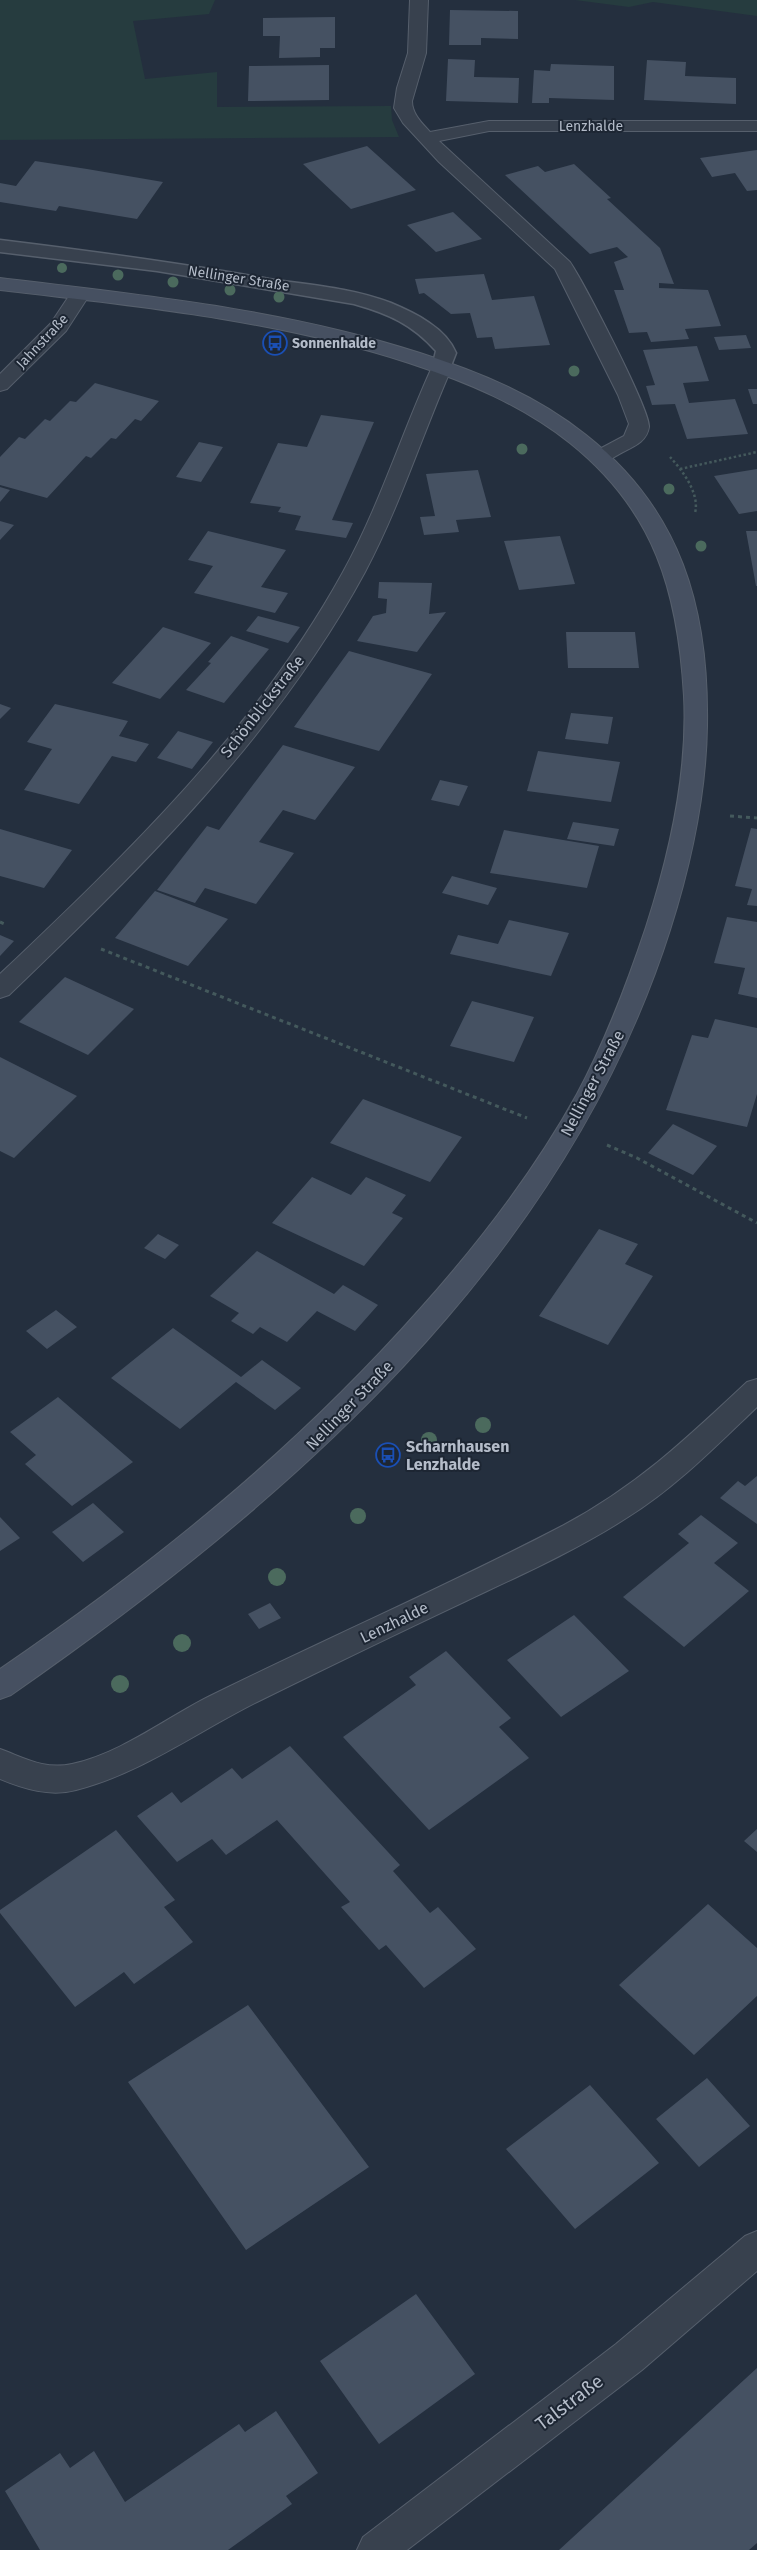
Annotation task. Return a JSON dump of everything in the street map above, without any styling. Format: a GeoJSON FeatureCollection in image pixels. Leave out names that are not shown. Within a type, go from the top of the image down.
{"type":"FeatureCollection","features":[{"type":"Feature","properties":{"kind":"main road","name":"Nellinger Straße"},"geometry":{"type":"LineString","coordinates":[[0,284],[208,310],[307,327],[376,344],[485,383],[518,399],[561,427],[616,472],[638,497],[659,531],[673,565],[692,652],[696,726],[687,811],[668,896],[633,1000],[605,1064],[550,1160],[509,1220],[431,1316],[335,1421],[264,1488],[169,1566],[115,1607],[0,1686]]}},
{"type":"Feature","properties":{"kind":"street"},"geometry":{"type":"LineString","coordinates":[[419,0],[417,51],[402,106],[407,118],[426,139],[563,266],[575,286],[628,395],[639,424],[637,434],[632,440],[599,457]]}},
{"type":"Feature","properties":{"kind":"street","name":"Lenzhalde"},"geometry":{"type":"LineString","coordinates":[[426,139],[466,129],[489,126],[757,126]]}},
{"type":"Feature","properties":{"kind":"street","name":"Jahnstraße"},"geometry":{"type":"LineString","coordinates":[[0,385],[59,327],[80,294]]}},
{"type":"Feature","properties":{"kind":"street","name":"Schönblickstraße"},"geometry":{"type":"LineString","coordinates":[[0,989],[155,837],[257,716],[311,643],[372,539],[426,402],[442,367]]}},
{"type":"Feature","properties":{"kind":"street","name":"Lenzhalde"},"geometry":{"type":"LineString","coordinates":[[0,1762],[30,1776],[61,1779],[83,1775],[117,1760],[218,1706],[593,1524],[620,1508],[666,1472],[757,1390]]}},
{"type":"Feature","properties":{"kind":"street","name":"Talstraße"},"geometry":{"type":"LineString","coordinates":[[376,2550],[629,2357],[757,2248]]}},
{"type":"Feature","properties":{"kind":"lane","name":"Nellinger Straße"},"geometry":{"type":"LineString","coordinates":[[0,246],[157,265],[357,299],[407,317],[428,331],[445,350],[446,354],[442,367]]}},
{"type":"Feature","properties":{"kind":"path"},"geometry":{"type":"LineString","coordinates":[[680,469],[757,452]]}},
{"type":"Feature","properties":{"kind":"path"},"geometry":{"type":"LineString","coordinates":[[732,816],[757,818]]}},
{"type":"Feature","properties":{"kind":"path"},"geometry":{"type":"LineString","coordinates":[[49,942],[81,941],[524,1117]]}},
{"type":"Feature","properties":{"kind":"path"},"geometry":{"type":"LineString","coordinates":[[622,1151],[713,1197],[757,1222]]}},
{"type":"Feature","properties":{"kind":"green space"},"geometry":{"type":"Polygon","coordinates":[[[0,0],[215,0],[209,14],[133,21],[145,79],[217,72],[217,107],[391,106],[392,120],[399,137],[0,140],[0,0]]]}},
{"type":"Feature","properties":{"kind":"green space"},"geometry":{"type":"Polygon","coordinates":[[[575,0],[757,0],[757,16],[653,2],[629,7],[575,0]]]}},
{"type":"Feature","properties":{"kind":"building"},"geometry":{"type":"Polygon","coordinates":[[[450,10],[518,11],[518,39],[481,38],[481,45],[449,45],[450,10]]]}},
{"type":"Feature","properties":{"kind":"building"},"geometry":{"type":"Polygon","coordinates":[[[335,17],[335,48],[320,48],[320,57],[279,58],[280,36],[263,36],[263,18],[335,17]]]}},
{"type":"Feature","properties":{"kind":"building"},"geometry":{"type":"Polygon","coordinates":[[[448,59],[475,60],[474,77],[519,78],[518,103],[446,101],[448,59]]]}},
{"type":"Feature","properties":{"kind":"building"},"geometry":{"type":"Polygon","coordinates":[[[647,60],[686,62],[685,76],[736,78],[736,104],[644,100],[647,60]]]}},
{"type":"Feature","properties":{"kind":"building"},"geometry":{"type":"Polygon","coordinates":[[[551,64],[614,66],[614,100],[549,98],[549,103],[532,103],[534,70],[550,71],[551,64]]]}},
{"type":"Feature","properties":{"kind":"building"},"geometry":{"type":"Polygon","coordinates":[[[329,65],[329,100],[248,101],[249,66],[329,65]]]}},
{"type":"Feature","properties":{"kind":"building"},"geometry":{"type":"Polygon","coordinates":[[[367,146],[416,190],[351,209],[303,164],[367,146]]]}},
{"type":"Feature","properties":{"kind":"building"},"geometry":{"type":"Polygon","coordinates":[[[757,150],[757,190],[747,191],[735,173],[712,177],[700,158],[757,150]]]}},
{"type":"Feature","properties":{"kind":"building"},"geometry":{"type":"Polygon","coordinates":[[[35,161],[163,182],[137,219],[59,206],[56,211],[0,202],[0,183],[16,186],[35,161]]]}},
{"type":"Feature","properties":{"kind":"building"},"geometry":{"type":"Polygon","coordinates":[[[574,164],[611,198],[607,199],[660,248],[674,284],[659,283],[659,288],[708,290],[721,326],[685,329],[689,339],[651,342],[647,332],[629,333],[614,290],[624,290],[614,262],[628,257],[617,247],[590,254],[505,175],[538,166],[545,172],[574,164]]]}},
{"type":"Feature","properties":{"kind":"building"},"geometry":{"type":"Polygon","coordinates":[[[453,212],[482,239],[436,252],[407,225],[453,212]]]}},
{"type":"Feature","properties":{"kind":"building"},"geometry":{"type":"Polygon","coordinates":[[[484,274],[492,300],[534,296],[550,345],[495,349],[492,337],[477,338],[470,313],[451,314],[424,293],[419,294],[415,279],[484,274]]]}},
{"type":"Feature","properties":{"kind":"building"},"geometry":{"type":"Polygon","coordinates":[[[746,335],[751,348],[719,350],[714,337],[746,335]]]}},
{"type":"Feature","properties":{"kind":"building"},"geometry":{"type":"Polygon","coordinates":[[[697,346],[709,381],[683,383],[689,403],[735,399],[748,434],[687,439],[675,404],[652,405],[646,386],[655,385],[643,350],[697,346]]]}},
{"type":"Feature","properties":{"kind":"building"},"geometry":{"type":"Polygon","coordinates":[[[95,383],[159,401],[141,421],[135,419],[116,439],[111,438],[91,458],[86,456],[47,498],[0,485],[0,457],[19,437],[25,439],[45,419],[50,421],[70,401],[76,402],[95,383]]]}},
{"type":"Feature","properties":{"kind":"building"},"geometry":{"type":"Polygon","coordinates":[[[748,389],[757,389],[757,404],[753,404],[748,389]]]}},
{"type":"Feature","properties":{"kind":"building"},"geometry":{"type":"Polygon","coordinates":[[[321,415],[374,422],[332,520],[353,523],[346,538],[295,530],[301,516],[278,512],[281,507],[250,503],[278,443],[307,447],[321,415]]]}},
{"type":"Feature","properties":{"kind":"building"},"geometry":{"type":"Polygon","coordinates":[[[199,442],[223,447],[201,482],[176,477],[199,442]]]}},
{"type":"Feature","properties":{"kind":"building"},"geometry":{"type":"Polygon","coordinates":[[[757,469],[757,511],[739,514],[714,476],[757,469]]]}},
{"type":"Feature","properties":{"kind":"building"},"geometry":{"type":"Polygon","coordinates":[[[478,470],[491,517],[456,520],[459,532],[424,535],[420,517],[435,516],[426,474],[478,470]]]}},
{"type":"Feature","properties":{"kind":"building"},"geometry":{"type":"Polygon","coordinates":[[[0,487],[10,490],[0,502],[0,487]]]}},
{"type":"Feature","properties":{"kind":"building"},"geometry":{"type":"Polygon","coordinates":[[[0,521],[14,525],[0,540],[0,521]]]}},
{"type":"Feature","properties":{"kind":"building"},"geometry":{"type":"Polygon","coordinates":[[[208,531],[286,550],[261,587],[288,593],[275,613],[194,593],[213,566],[188,560],[208,531]]]}},
{"type":"Feature","properties":{"kind":"building"},"geometry":{"type":"Polygon","coordinates":[[[746,531],[757,531],[757,586],[756,586],[746,531]]]}},
{"type":"Feature","properties":{"kind":"building"},"geometry":{"type":"Polygon","coordinates":[[[560,536],[575,584],[519,590],[504,541],[560,536]]]}},
{"type":"Feature","properties":{"kind":"building"},"geometry":{"type":"Polygon","coordinates":[[[379,582],[432,583],[429,614],[446,612],[417,652],[357,641],[373,616],[386,613],[387,599],[378,598],[379,582]]]}},
{"type":"Feature","properties":{"kind":"building"},"geometry":{"type":"Polygon","coordinates":[[[258,616],[300,627],[288,643],[246,631],[258,616]]]}},
{"type":"Feature","properties":{"kind":"building"},"geometry":{"type":"Polygon","coordinates":[[[163,627],[211,643],[160,699],[112,683],[163,627]]]}},
{"type":"Feature","properties":{"kind":"building"},"geometry":{"type":"Polygon","coordinates":[[[566,632],[635,632],[639,668],[568,668],[566,632]]]}},
{"type":"Feature","properties":{"kind":"building"},"geometry":{"type":"Polygon","coordinates":[[[231,636],[269,649],[224,703],[186,690],[211,663],[208,662],[231,636]]]}},
{"type":"Feature","properties":{"kind":"building"},"geometry":{"type":"Polygon","coordinates":[[[349,651],[432,674],[379,751],[294,727],[349,651]]]}},
{"type":"Feature","properties":{"kind":"building"},"geometry":{"type":"Polygon","coordinates":[[[0,704],[11,708],[0,719],[0,704]]]}},
{"type":"Feature","properties":{"kind":"building"},"geometry":{"type":"Polygon","coordinates":[[[55,704],[128,721],[119,736],[149,744],[136,762],[112,756],[79,804],[24,790],[52,749],[27,742],[55,704]]]}},
{"type":"Feature","properties":{"kind":"building"},"geometry":{"type":"Polygon","coordinates":[[[571,713],[613,717],[608,744],[565,739],[571,713]]]}},
{"type":"Feature","properties":{"kind":"building"},"geometry":{"type":"Polygon","coordinates":[[[178,731],[213,742],[192,769],[157,758],[178,731]]]}},
{"type":"Feature","properties":{"kind":"building"},"geometry":{"type":"Polygon","coordinates":[[[283,745],[355,767],[315,820],[283,810],[259,842],[294,853],[256,904],[205,888],[195,903],[157,890],[207,826],[219,830],[283,745]]]}},
{"type":"Feature","properties":{"kind":"building"},"geometry":{"type":"Polygon","coordinates":[[[538,751],[620,762],[611,802],[527,791],[538,751]]]}},
{"type":"Feature","properties":{"kind":"building"},"geometry":{"type":"Polygon","coordinates":[[[440,780],[468,786],[459,806],[431,800],[440,780]]]}},
{"type":"Feature","properties":{"kind":"building"},"geometry":{"type":"Polygon","coordinates":[[[573,822],[619,829],[614,846],[567,839],[573,822]]]}},
{"type":"Feature","properties":{"kind":"building"},"geometry":{"type":"Polygon","coordinates":[[[751,828],[757,829],[757,906],[747,905],[752,889],[735,886],[751,828]]]}},
{"type":"Feature","properties":{"kind":"building"},"geometry":{"type":"Polygon","coordinates":[[[0,829],[72,850],[44,888],[0,876],[0,829]]]}},
{"type":"Feature","properties":{"kind":"building"},"geometry":{"type":"Polygon","coordinates":[[[504,830],[599,846],[587,888],[490,873],[504,830]]]}},
{"type":"Feature","properties":{"kind":"building"},"geometry":{"type":"Polygon","coordinates":[[[452,876],[497,888],[488,905],[442,893],[452,876]]]}},
{"type":"Feature","properties":{"kind":"building"},"geometry":{"type":"Polygon","coordinates":[[[155,891],[228,919],[188,966],[115,938],[155,891]]]}},
{"type":"Feature","properties":{"kind":"building"},"geometry":{"type":"Polygon","coordinates":[[[727,917],[757,922],[757,998],[738,994],[745,968],[714,963],[727,917]]]}},
{"type":"Feature","properties":{"kind":"building"},"geometry":{"type":"Polygon","coordinates":[[[509,920],[569,933],[551,976],[450,954],[458,935],[498,944],[509,920]]]}},
{"type":"Feature","properties":{"kind":"building"},"geometry":{"type":"Polygon","coordinates":[[[0,935],[14,941],[0,956],[0,935]]]}},
{"type":"Feature","properties":{"kind":"building"},"geometry":{"type":"Polygon","coordinates":[[[65,977],[134,1009],[88,1055],[19,1022],[65,977]]]}},
{"type":"Feature","properties":{"kind":"building"},"geometry":{"type":"Polygon","coordinates":[[[472,1001],[534,1017],[514,1062],[450,1046],[472,1001]]]}},
{"type":"Feature","properties":{"kind":"building"},"geometry":{"type":"Polygon","coordinates":[[[715,1019],[757,1028],[757,1094],[747,1127],[666,1110],[692,1035],[708,1038],[715,1019]]]}},
{"type":"Feature","properties":{"kind":"building"},"geometry":{"type":"Polygon","coordinates":[[[0,1057],[77,1096],[14,1158],[0,1151],[0,1057]]]}},
{"type":"Feature","properties":{"kind":"building"},"geometry":{"type":"Polygon","coordinates":[[[363,1099],[462,1137],[430,1182],[330,1143],[363,1099]]]}},
{"type":"Feature","properties":{"kind":"building"},"geometry":{"type":"Polygon","coordinates":[[[673,1124],[717,1146],[693,1175],[648,1153],[673,1124]]]}},
{"type":"Feature","properties":{"kind":"building"},"geometry":{"type":"Polygon","coordinates":[[[312,1177],[351,1195],[366,1177],[406,1195],[392,1213],[403,1218],[364,1266],[272,1223],[312,1177]]]}},
{"type":"Feature","properties":{"kind":"building"},"geometry":{"type":"Polygon","coordinates":[[[599,1229],[638,1244],[625,1264],[653,1276],[608,1345],[539,1316],[599,1229]]]}},
{"type":"Feature","properties":{"kind":"building"},"geometry":{"type":"Polygon","coordinates":[[[158,1234],[179,1245],[165,1259],[144,1248],[158,1234]]]}},
{"type":"Feature","properties":{"kind":"building"},"geometry":{"type":"Polygon","coordinates":[[[257,1251],[334,1294],[343,1285],[378,1305],[355,1331],[317,1311],[287,1342],[260,1327],[253,1334],[231,1321],[239,1313],[210,1296],[257,1251]]]}},
{"type":"Feature","properties":{"kind":"building"},"geometry":{"type":"Polygon","coordinates":[[[56,1310],[77,1327],[47,1349],[26,1331],[56,1310]]]}},
{"type":"Feature","properties":{"kind":"building"},"geometry":{"type":"Polygon","coordinates":[[[173,1328],[241,1377],[262,1360],[301,1388],[275,1410],[236,1382],[180,1429],[111,1378],[173,1328]]]}},
{"type":"Feature","properties":{"kind":"building"},"geometry":{"type":"Polygon","coordinates":[[[58,1397],[133,1462],[72,1506],[25,1464],[36,1455],[10,1432],[58,1397]]]}},
{"type":"Feature","properties":{"kind":"building"},"geometry":{"type":"Polygon","coordinates":[[[757,1476],[757,1524],[720,1498],[738,1481],[745,1486],[757,1476]]]}},
{"type":"Feature","properties":{"kind":"building"},"geometry":{"type":"Polygon","coordinates":[[[93,1503],[124,1532],[83,1562],[52,1532],[93,1503]]]}},
{"type":"Feature","properties":{"kind":"building"},"geometry":{"type":"Polygon","coordinates":[[[701,1515],[738,1543],[714,1563],[749,1591],[684,1647],[623,1597],[689,1543],[678,1534],[701,1515]]]}},
{"type":"Feature","properties":{"kind":"building"},"geometry":{"type":"Polygon","coordinates":[[[0,1517],[20,1538],[0,1551],[0,1517]]]}},
{"type":"Feature","properties":{"kind":"building"},"geometry":{"type":"Polygon","coordinates":[[[270,1603],[281,1618],[259,1629],[248,1614],[270,1603]]]}},
{"type":"Feature","properties":{"kind":"building"},"geometry":{"type":"Polygon","coordinates":[[[574,1615],[629,1671],[561,1717],[507,1660],[574,1615]]]}},
{"type":"Feature","properties":{"kind":"building"},"geometry":{"type":"Polygon","coordinates":[[[446,1651],[511,1718],[499,1727],[529,1758],[429,1830],[343,1737],[416,1685],[409,1677],[446,1651]]]}},
{"type":"Feature","properties":{"kind":"building"},"geometry":{"type":"Polygon","coordinates":[[[290,1746],[400,1865],[393,1871],[430,1913],[438,1907],[476,1949],[424,1988],[386,1945],[379,1950],[341,1907],[350,1902],[277,1820],[226,1855],[212,1839],[177,1862],[137,1816],[172,1792],[181,1803],[232,1768],[242,1779],[290,1746]]]}},
{"type":"Feature","properties":{"kind":"building"},"geometry":{"type":"Polygon","coordinates":[[[757,1829],[757,1852],[744,1841],[757,1829]]]}},
{"type":"Feature","properties":{"kind":"building"},"geometry":{"type":"Polygon","coordinates":[[[116,1830],[175,1900],[164,1907],[193,1942],[134,1984],[124,1972],[75,2007],[0,1913],[0,1910],[116,1830]]]}},
{"type":"Feature","properties":{"kind":"building"},"geometry":{"type":"Polygon","coordinates":[[[708,1904],[757,1948],[757,1996],[694,2055],[619,1985],[708,1904]]]}},
{"type":"Feature","properties":{"kind":"building"},"geometry":{"type":"Polygon","coordinates":[[[248,2005],[369,2167],[246,2250],[128,2082],[248,2005]]]}},
{"type":"Feature","properties":{"kind":"building"},"geometry":{"type":"Polygon","coordinates":[[[707,2078],[750,2126],[699,2167],[656,2119],[707,2078]]]}},
{"type":"Feature","properties":{"kind":"building"},"geometry":{"type":"Polygon","coordinates":[[[590,2085],[659,2163],[575,2229],[506,2149],[590,2085]]]}},
{"type":"Feature","properties":{"kind":"building"},"geometry":{"type":"Polygon","coordinates":[[[416,2294],[475,2374],[379,2444],[320,2361],[416,2294]]]}},
{"type":"Feature","properties":{"kind":"building"},"geometry":{"type":"Polygon","coordinates":[[[757,2368],[757,2543],[749,2550],[559,2550],[757,2368]]]}},
{"type":"Feature","properties":{"kind":"building"},"geometry":{"type":"Polygon","coordinates":[[[276,2411],[318,2473],[286,2496],[292,2504],[228,2550],[40,2550],[5,2491],[60,2453],[70,2468],[94,2451],[125,2502],[239,2424],[245,2432],[276,2411]]]}},
{"type":"Feature","properties":{"kind":"place","name":"Sonnenhalde"},"geometry":{"type":"Point","coordinates":[275,343]}},
{"type":"Feature","properties":{"kind":"place","name":"Scharnhausen Lenzhalde"},"geometry":{"type":"Point","coordinates":[388,1455]}}]}
